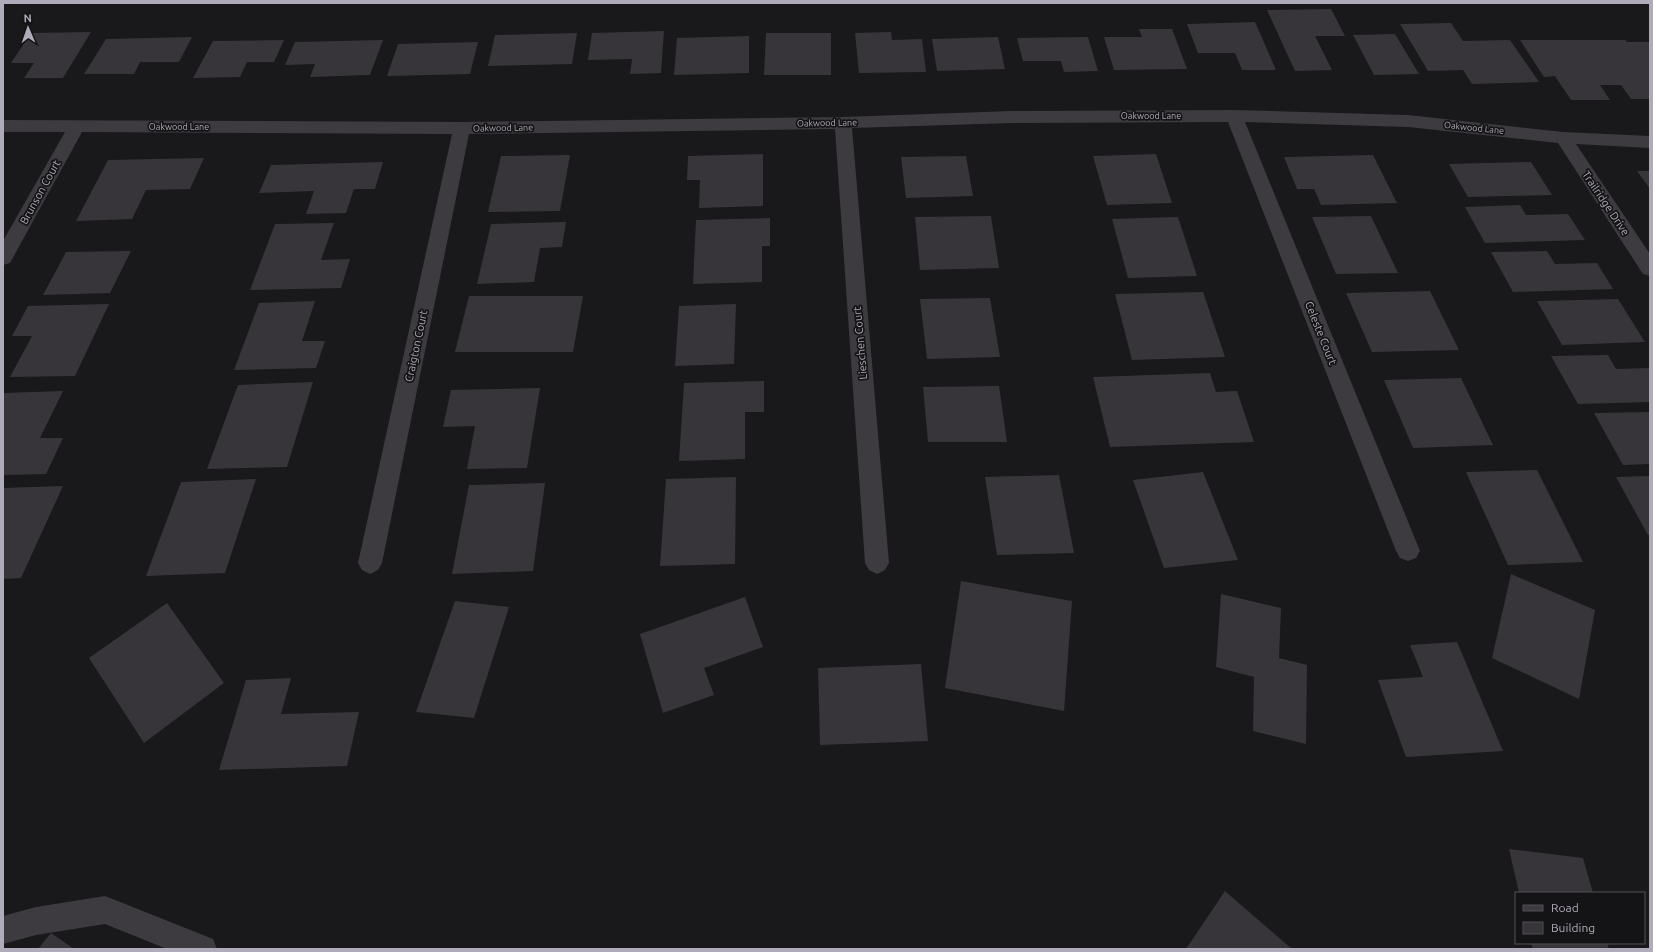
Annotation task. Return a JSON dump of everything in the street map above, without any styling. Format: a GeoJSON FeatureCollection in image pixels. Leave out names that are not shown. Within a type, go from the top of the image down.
{"type":"FeatureCollection","features":[{"type":"Feature","properties":{"kind":"street","name":"Oakwood Lane"},"geometry":{"type":"LineString","coordinates":[[3,126],[462,128],[843,123],[1012,117],[1234,116],[1408,121],[1563,138],[1650,142]]}},
{"type":"Feature","properties":{"kind":"street","name":"Celeste Court"},"geometry":{"type":"LineString","coordinates":[[1234,116],[1408,550]]}},
{"type":"Feature","properties":{"kind":"street","name":"Lieschen Court"},"geometry":{"type":"LineString","coordinates":[[843,123],[877,563]]}},
{"type":"Feature","properties":{"kind":"street","name":"Brunson Court"},"geometry":{"type":"LineString","coordinates":[[3,258],[77,126]]}},
{"type":"Feature","properties":{"kind":"street","name":"Craigton Court"},"geometry":{"type":"LineString","coordinates":[[370,563],[462,128]]}},
{"type":"Feature","properties":{"kind":"street","name":"Trailridge Drive"},"geometry":{"type":"LineString","coordinates":[[1563,138],[1650,269]]}},
{"type":"Feature","properties":{"kind":"street"},"geometry":{"type":"LineString","coordinates":[[3,930],[36,921],[105,910],[203,949]]}},
{"type":"Feature","properties":{"kind":"building"},"geometry":{"type":"Polygon","coordinates":[[[1331,9],[1345,36],[1315,36],[1332,70],[1295,71],[1267,10],[1331,9]]]}},
{"type":"Feature","properties":{"kind":"building"},"geometry":{"type":"Polygon","coordinates":[[[1255,22],[1276,70],[1242,70],[1235,53],[1198,53],[1187,24],[1255,22]]]}},
{"type":"Feature","properties":{"kind":"building"},"geometry":{"type":"Polygon","coordinates":[[[1451,23],[1463,41],[1510,40],[1539,82],[1472,84],[1463,70],[1428,71],[1400,24],[1451,23]]]}},
{"type":"Feature","properties":{"kind":"building"},"geometry":{"type":"Polygon","coordinates":[[[1139,29],[1172,29],[1187,69],[1114,70],[1104,37],[1142,37],[1139,29]]]}},
{"type":"Feature","properties":{"kind":"building"},"geometry":{"type":"Polygon","coordinates":[[[664,31],[661,73],[630,74],[632,59],[588,60],[592,33],[664,31]]]}},
{"type":"Feature","properties":{"kind":"building"},"geometry":{"type":"Polygon","coordinates":[[[91,32],[63,78],[24,78],[34,63],[11,63],[31,33],[91,32]]]}},
{"type":"Feature","properties":{"kind":"building"},"geometry":{"type":"Polygon","coordinates":[[[891,32],[892,40],[922,39],[926,72],[859,73],[855,33],[891,32]]]}},
{"type":"Feature","properties":{"kind":"building"},"geometry":{"type":"Polygon","coordinates":[[[577,33],[572,64],[488,66],[495,35],[577,33]]]}},
{"type":"Feature","properties":{"kind":"building"},"geometry":{"type":"Polygon","coordinates":[[[766,33],[831,33],[831,75],[764,75],[766,33]]]}},
{"type":"Feature","properties":{"kind":"building"},"geometry":{"type":"Polygon","coordinates":[[[1395,34],[1419,74],[1374,75],[1353,35],[1395,34]]]}},
{"type":"Feature","properties":{"kind":"building"},"geometry":{"type":"Polygon","coordinates":[[[749,36],[749,73],[674,75],[677,38],[749,36]]]}},
{"type":"Feature","properties":{"kind":"building"},"geometry":{"type":"Polygon","coordinates":[[[192,37],[179,62],[140,62],[134,74],[84,74],[106,39],[192,37]]]}},
{"type":"Feature","properties":{"kind":"building"},"geometry":{"type":"Polygon","coordinates":[[[998,37],[1005,69],[937,71],[932,39],[998,37]]]}},
{"type":"Feature","properties":{"kind":"building"},"geometry":{"type":"Polygon","coordinates":[[[1088,37],[1098,71],[1064,72],[1061,61],[1023,61],[1017,38],[1088,37]]]}},
{"type":"Feature","properties":{"kind":"building"},"geometry":{"type":"Polygon","coordinates":[[[284,40],[274,62],[247,62],[240,77],[193,78],[213,41],[284,40]]]}},
{"type":"Feature","properties":{"kind":"building"},"geometry":{"type":"Polygon","coordinates":[[[383,40],[370,75],[310,77],[315,64],[285,65],[295,42],[383,40]]]}},
{"type":"Feature","properties":{"kind":"building"},"geometry":{"type":"Polygon","coordinates":[[[1520,40],[1625,40],[1627,42],[1650,42],[1650,99],[1631,99],[1621,85],[1600,85],[1610,100],[1571,100],[1555,76],[1544,77],[1520,40]]]}},
{"type":"Feature","properties":{"kind":"building"},"geometry":{"type":"Polygon","coordinates":[[[478,42],[470,74],[387,76],[398,44],[478,42]]]}},
{"type":"Feature","properties":{"kind":"building"},"geometry":{"type":"Polygon","coordinates":[[[763,154],[763,206],[699,208],[700,180],[687,180],[688,156],[763,154]]]}},
{"type":"Feature","properties":{"kind":"building"},"geometry":{"type":"Polygon","coordinates":[[[1156,154],[1172,203],[1107,205],[1093,156],[1156,154]]]}},
{"type":"Feature","properties":{"kind":"building"},"geometry":{"type":"Polygon","coordinates":[[[570,155],[560,211],[488,212],[501,156],[570,155]]]}},
{"type":"Feature","properties":{"kind":"building"},"geometry":{"type":"Polygon","coordinates":[[[1373,155],[1397,203],[1321,205],[1314,189],[1297,189],[1284,157],[1373,155]]]}},
{"type":"Feature","properties":{"kind":"building"},"geometry":{"type":"Polygon","coordinates":[[[966,156],[973,196],[906,198],[901,157],[966,156]]]}},
{"type":"Feature","properties":{"kind":"building"},"geometry":{"type":"Polygon","coordinates":[[[204,158],[190,189],[146,190],[132,219],[76,221],[108,160],[204,158]]]}},
{"type":"Feature","properties":{"kind":"building"},"geometry":{"type":"Polygon","coordinates":[[[383,162],[375,189],[354,189],[346,213],[306,214],[314,191],[259,193],[271,165],[383,162]]]}},
{"type":"Feature","properties":{"kind":"building"},"geometry":{"type":"Polygon","coordinates":[[[1531,162],[1552,195],[1468,197],[1449,164],[1531,162]]]}},
{"type":"Feature","properties":{"kind":"building"},"geometry":{"type":"Polygon","coordinates":[[[1637,171],[1650,171],[1650,189],[1637,171]]]}},
{"type":"Feature","properties":{"kind":"building"},"geometry":{"type":"Polygon","coordinates":[[[1520,205],[1526,215],[1568,214],[1585,240],[1485,243],[1465,207],[1520,205]]]}},
{"type":"Feature","properties":{"kind":"building"},"geometry":{"type":"Polygon","coordinates":[[[991,216],[999,268],[920,270],[915,217],[991,216]]]}},
{"type":"Feature","properties":{"kind":"building"},"geometry":{"type":"Polygon","coordinates":[[[1371,216],[1398,273],[1336,274],[1312,217],[1371,216]]]}},
{"type":"Feature","properties":{"kind":"building"},"geometry":{"type":"Polygon","coordinates":[[[1178,217],[1197,276],[1128,278],[1112,219],[1178,217]]]}},
{"type":"Feature","properties":{"kind":"building"},"geometry":{"type":"Polygon","coordinates":[[[770,218],[770,246],[762,246],[762,282],[693,284],[696,220],[770,218]]]}},
{"type":"Feature","properties":{"kind":"building"},"geometry":{"type":"Polygon","coordinates":[[[566,222],[562,247],[540,248],[534,282],[477,284],[491,224],[566,222]]]}},
{"type":"Feature","properties":{"kind":"building"},"geometry":{"type":"Polygon","coordinates":[[[334,223],[321,260],[350,259],[341,288],[250,290],[275,224],[334,223]]]}},
{"type":"Feature","properties":{"kind":"building"},"geometry":{"type":"Polygon","coordinates":[[[131,251],[110,293],[43,295],[66,252],[131,251]]]}},
{"type":"Feature","properties":{"kind":"building"},"geometry":{"type":"Polygon","coordinates":[[[1547,251],[1555,264],[1597,263],[1613,289],[1513,292],[1491,252],[1547,251]]]}},
{"type":"Feature","properties":{"kind":"building"},"geometry":{"type":"Polygon","coordinates":[[[1430,291],[1459,350],[1372,352],[1346,293],[1430,291]]]}},
{"type":"Feature","properties":{"kind":"building"},"geometry":{"type":"Polygon","coordinates":[[[1203,292],[1225,357],[1132,360],[1115,294],[1203,292]]]}},
{"type":"Feature","properties":{"kind":"building"},"geometry":{"type":"Polygon","coordinates":[[[469,296],[583,296],[573,352],[455,352],[469,296]]]}},
{"type":"Feature","properties":{"kind":"building"},"geometry":{"type":"Polygon","coordinates":[[[990,298],[1000,357],[927,359],[920,299],[990,298]]]}},
{"type":"Feature","properties":{"kind":"building"},"geometry":{"type":"Polygon","coordinates":[[[1618,299],[1645,342],[1562,345],[1537,301],[1618,299]]]}},
{"type":"Feature","properties":{"kind":"building"},"geometry":{"type":"Polygon","coordinates":[[[315,301],[302,341],[325,341],[316,368],[234,370],[259,303],[315,301]]]}},
{"type":"Feature","properties":{"kind":"building"},"geometry":{"type":"Polygon","coordinates":[[[109,304],[75,376],[10,377],[32,336],[12,336],[28,306],[109,304]]]}},
{"type":"Feature","properties":{"kind":"building"},"geometry":{"type":"Polygon","coordinates":[[[736,304],[734,364],[675,366],[679,306],[736,304]]]}},
{"type":"Feature","properties":{"kind":"building"},"geometry":{"type":"Polygon","coordinates":[[[1608,355],[1616,369],[1650,368],[1650,402],[1578,404],[1551,356],[1608,355]]]}},
{"type":"Feature","properties":{"kind":"building"},"geometry":{"type":"Polygon","coordinates":[[[1210,373],[1216,392],[1237,391],[1254,442],[1110,447],[1093,377],[1210,373]]]}},
{"type":"Feature","properties":{"kind":"building"},"geometry":{"type":"Polygon","coordinates":[[[1461,378],[1493,445],[1413,448],[1384,380],[1461,378]]]}},
{"type":"Feature","properties":{"kind":"building"},"geometry":{"type":"Polygon","coordinates":[[[764,381],[764,412],[745,412],[745,459],[679,461],[684,383],[764,381]]]}},
{"type":"Feature","properties":{"kind":"building"},"geometry":{"type":"Polygon","coordinates":[[[313,382],[287,467],[207,469],[238,385],[313,382]]]}},
{"type":"Feature","properties":{"kind":"building"},"geometry":{"type":"Polygon","coordinates":[[[999,386],[1007,442],[928,442],[923,387],[999,386]]]}},
{"type":"Feature","properties":{"kind":"building"},"geometry":{"type":"Polygon","coordinates":[[[540,388],[527,468],[467,469],[475,426],[443,427],[451,390],[540,388]]]}},
{"type":"Feature","properties":{"kind":"building"},"geometry":{"type":"Polygon","coordinates":[[[63,391],[40,438],[63,438],[46,474],[3,475],[3,393],[63,391]]]}},
{"type":"Feature","properties":{"kind":"building"},"geometry":{"type":"Polygon","coordinates":[[[1650,412],[1650,464],[1623,465],[1594,413],[1650,412]]]}},
{"type":"Feature","properties":{"kind":"building"},"geometry":{"type":"Polygon","coordinates":[[[1537,470],[1583,562],[1508,565],[1466,472],[1537,470]]]}},
{"type":"Feature","properties":{"kind":"building"},"geometry":{"type":"Polygon","coordinates":[[[1203,472],[1238,560],[1164,568],[1133,480],[1203,472]]]}},
{"type":"Feature","properties":{"kind":"building"},"geometry":{"type":"Polygon","coordinates":[[[1059,475],[1074,553],[997,555],[985,477],[1059,475]]]}},
{"type":"Feature","properties":{"kind":"building"},"geometry":{"type":"Polygon","coordinates":[[[1650,476],[1650,535],[1648,535],[1616,477],[1650,476]]]}},
{"type":"Feature","properties":{"kind":"building"},"geometry":{"type":"Polygon","coordinates":[[[736,477],[735,564],[660,566],[666,479],[736,477]]]}},
{"type":"Feature","properties":{"kind":"building"},"geometry":{"type":"Polygon","coordinates":[[[256,479],[225,573],[146,576],[181,482],[256,479]]]}},
{"type":"Feature","properties":{"kind":"building"},"geometry":{"type":"Polygon","coordinates":[[[545,483],[533,571],[452,574],[469,485],[545,483]]]}},
{"type":"Feature","properties":{"kind":"building"},"geometry":{"type":"Polygon","coordinates":[[[63,486],[21,578],[3,579],[3,488],[63,486]]]}},
{"type":"Feature","properties":{"kind":"building"},"geometry":{"type":"Polygon","coordinates":[[[1511,574],[1595,610],[1579,699],[1492,658],[1511,574]]]}},
{"type":"Feature","properties":{"kind":"building"},"geometry":{"type":"Polygon","coordinates":[[[961,581],[1072,601],[1064,711],[945,688],[961,581]]]}},
{"type":"Feature","properties":{"kind":"building"},"geometry":{"type":"Polygon","coordinates":[[[1221,594],[1281,608],[1279,658],[1307,665],[1306,744],[1253,731],[1254,677],[1216,667],[1221,594]]]}},
{"type":"Feature","properties":{"kind":"building"},"geometry":{"type":"Polygon","coordinates":[[[745,597],[763,647],[704,668],[714,695],[663,713],[640,634],[745,597]]]}},
{"type":"Feature","properties":{"kind":"building"},"geometry":{"type":"Polygon","coordinates":[[[455,601],[509,607],[474,718],[416,712],[455,601]]]}},
{"type":"Feature","properties":{"kind":"building"},"geometry":{"type":"Polygon","coordinates":[[[167,603],[224,683],[144,743],[89,658],[167,603]]]}},
{"type":"Feature","properties":{"kind":"building"},"geometry":{"type":"Polygon","coordinates":[[[1457,642],[1503,751],[1406,757],[1378,680],[1423,677],[1410,645],[1457,642]]]}},
{"type":"Feature","properties":{"kind":"building"},"geometry":{"type":"Polygon","coordinates":[[[921,664],[928,741],[820,745],[818,668],[921,664]]]}},
{"type":"Feature","properties":{"kind":"building"},"geometry":{"type":"Polygon","coordinates":[[[291,678],[281,714],[359,712],[347,766],[219,770],[246,680],[291,678]]]}},
{"type":"Feature","properties":{"kind":"building"},"geometry":{"type":"Polygon","coordinates":[[[1509,849],[1583,858],[1593,892],[1519,892],[1509,849]]]}},
{"type":"Feature","properties":{"kind":"building"},"geometry":{"type":"Polygon","coordinates":[[[1225,891],[1292,949],[1186,949],[1225,891]]]}},
{"type":"Feature","properties":{"kind":"building"},"geometry":{"type":"Polygon","coordinates":[[[51,933],[74,949],[38,949],[51,933]]]}},
{"type":"Feature","properties":{"kind":"building"},"geometry":{"type":"Polygon","coordinates":[[[1531,944],[1607,944],[1609,949],[1533,949],[1531,944]]]}}]}
